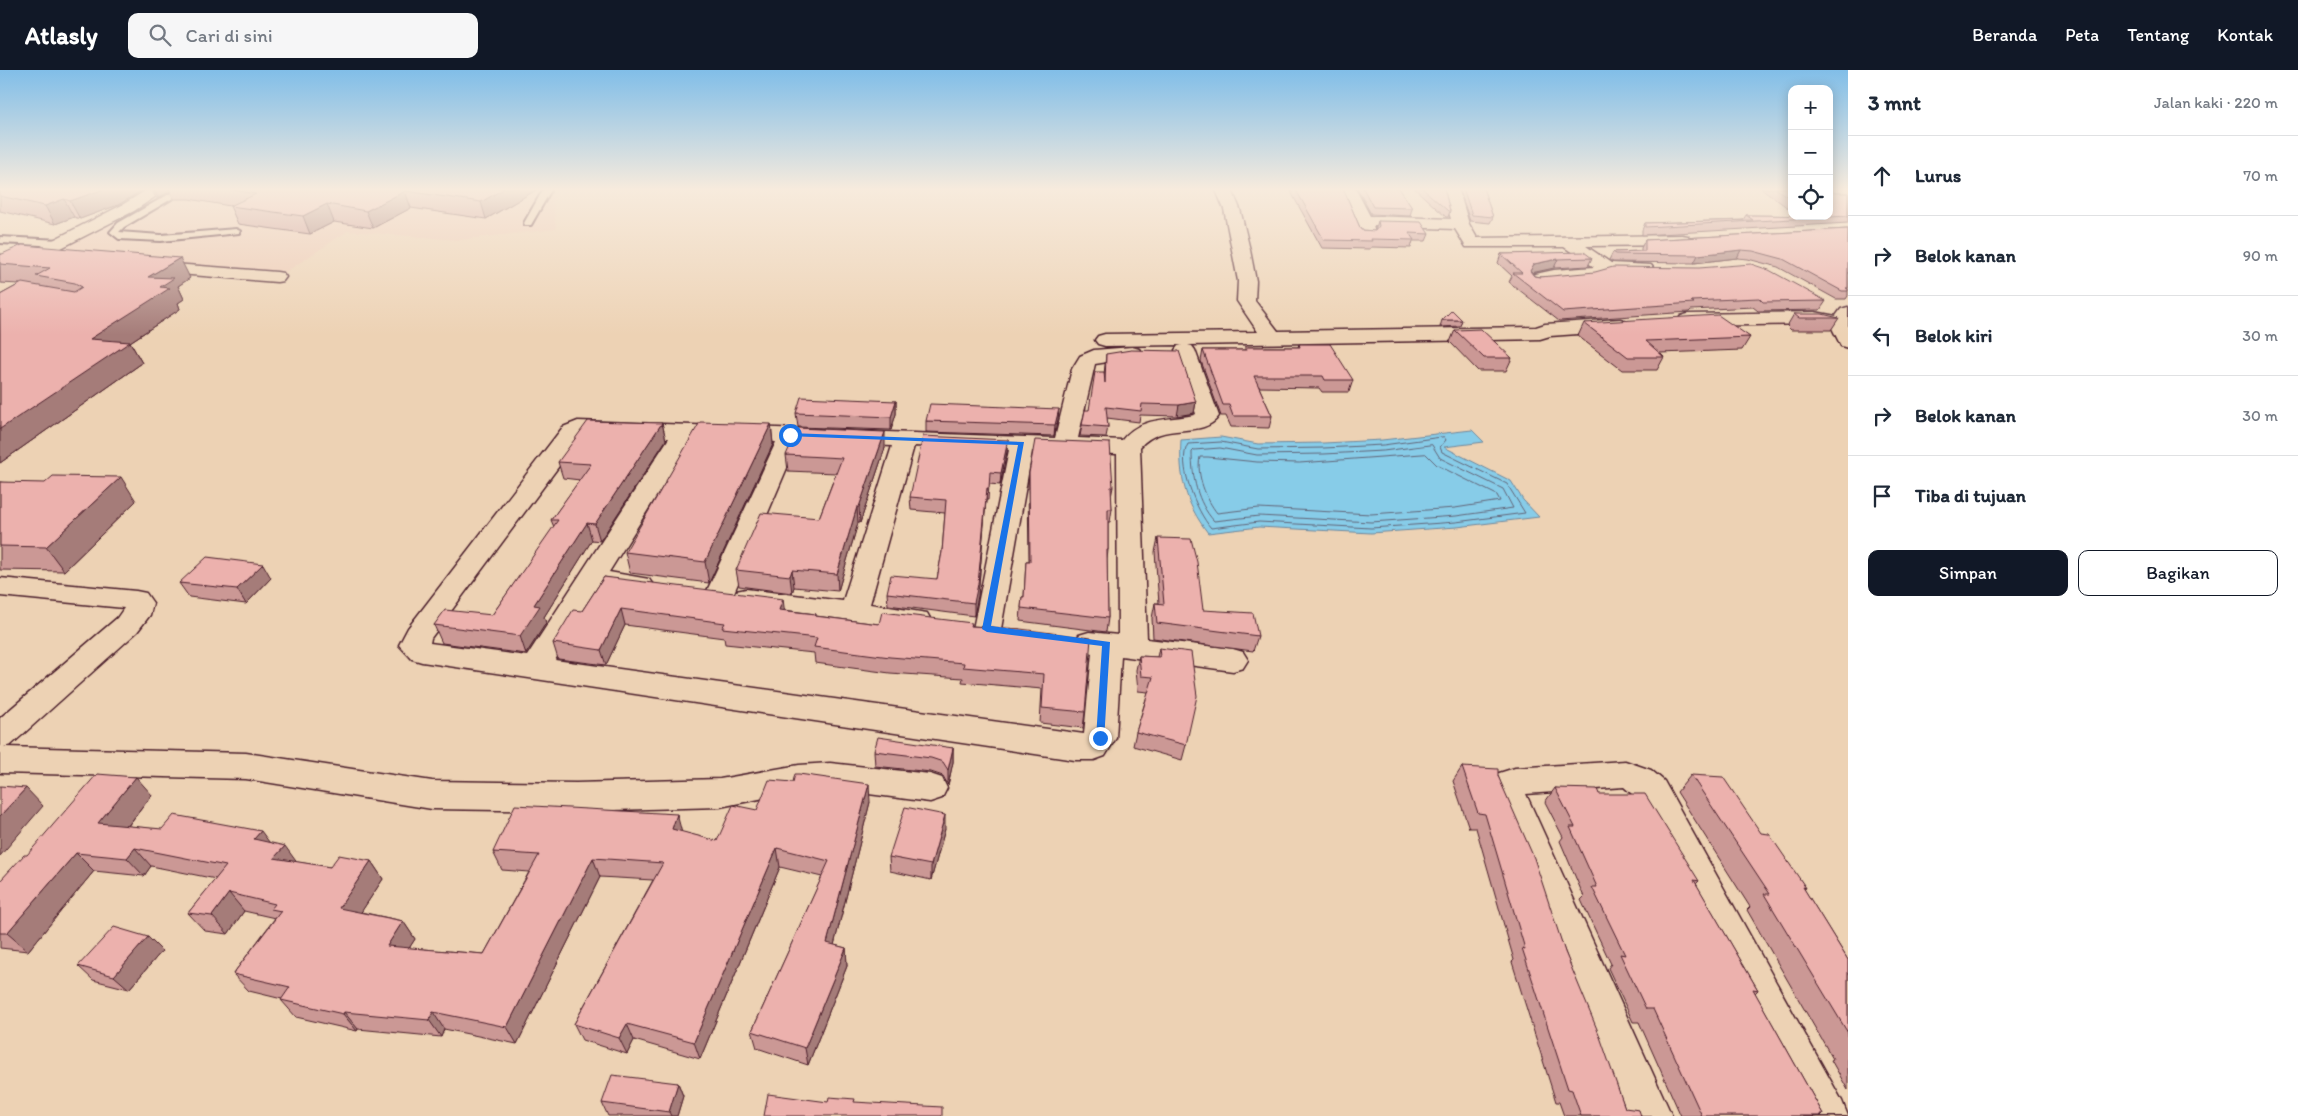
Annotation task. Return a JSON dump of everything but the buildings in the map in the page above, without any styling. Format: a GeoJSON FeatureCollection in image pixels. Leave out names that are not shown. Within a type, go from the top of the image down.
{"type":"FeatureCollection","features":[{"type":"Feature","properties":{"kind":"street"},"geometry":{"type":"LineString","coordinates":[[0,274],[32,257],[61,252],[84,237]]}},
{"type":"Feature","properties":{"kind":"street"},"geometry":{"type":"LineString","coordinates":[[1238,237],[1247,281],[1246,301],[1272,337]]}},
{"type":"Feature","properties":{"kind":"street"},"geometry":{"type":"LineString","coordinates":[[1468,237],[1472,243],[1701,240]]}},
{"type":"Feature","properties":{"kind":"street"},"geometry":{"type":"LineString","coordinates":[[1570,243],[1607,268],[1667,270]]}},
{"type":"Feature","properties":{"kind":"street"},"geometry":{"type":"LineString","coordinates":[[130,265],[277,277]]}},
{"type":"Feature","properties":{"kind":"street"},"geometry":{"type":"LineString","coordinates":[[1537,279],[1550,275],[1600,273],[1607,268]]}},
{"type":"Feature","properties":{"kind":"street"},"geometry":{"type":"LineString","coordinates":[[1824,302],[1845,317],[1848,342]]}},
{"type":"Feature","properties":{"kind":"street"},"geometry":{"type":"LineString","coordinates":[[1669,322],[1845,317]]}},
{"type":"Feature","properties":{"kind":"street"},"geometry":{"type":"LineString","coordinates":[[1543,338],[1546,330],[1641,324]]}},
{"type":"Feature","properties":{"kind":"street"},"geometry":{"type":"LineString","coordinates":[[1105,340],[1272,337],[1543,338],[1614,345]]}},
{"type":"Feature","properties":{"kind":"street"},"geometry":{"type":"LineString","coordinates":[[1065,444],[1082,370],[1088,360],[1094,356],[1185,350],[1543,338]]}},
{"type":"Feature","properties":{"kind":"street"},"geometry":{"type":"LineString","coordinates":[[1128,447],[578,428],[570,432],[418,634],[414,645],[422,652],[534,669],[1075,748],[1094,747],[1100,738],[1120,645],[1128,447],[1141,432],[1158,426],[1201,420],[1208,416],[1185,350]]}},
{"type":"Feature","properties":{"kind":"street"},"geometry":{"type":"LineString","coordinates":[[534,669],[686,431]]}},
{"type":"Feature","properties":{"kind":"street"},"geometry":{"type":"LineString","coordinates":[[719,595],[790,435]]}},
{"type":"Feature","properties":{"kind":"street"},"geometry":{"type":"LineString","coordinates":[[854,612],[905,439]]}},
{"type":"Feature","properties":{"kind":"street"},"geometry":{"type":"LineString","coordinates":[[987,629],[1022,443]]}},
{"type":"Feature","properties":{"kind":"street"},"geometry":{"type":"LineString","coordinates":[[591,579],[660,588]]}},
{"type":"Feature","properties":{"kind":"street"},"geometry":{"type":"LineString","coordinates":[[0,587],[136,600],[139,603],[136,615],[127,625],[0,736]]}},
{"type":"Feature","properties":{"kind":"street"},"geometry":{"type":"LineString","coordinates":[[690,591],[1014,632]]}},
{"type":"Feature","properties":{"kind":"street"},"geometry":{"type":"LineString","coordinates":[[1061,638],[1233,660]]}},
{"type":"Feature","properties":{"kind":"street"},"geometry":{"type":"LineString","coordinates":[[0,760],[246,766],[432,795],[576,797],[720,793],[799,778],[830,776],[930,788]]}},
{"type":"Feature","properties":{"kind":"street"},"geometry":{"type":"LineString","coordinates":[[1650,1116],[1508,790],[1508,784],[1515,781],[1625,774],[1639,779],[1652,791],[1827,1116]]}},
{"type":"Feature","properties":{"kind":"lane"},"geometry":{"type":"LineString","coordinates":[[133,237],[167,237]]}},
{"type":"Feature","properties":{"kind":"lane"},"geometry":{"type":"LineString","coordinates":[[0,240],[61,252]]}},
{"type":"Feature","properties":{"kind":"shaded area"},"geometry":{"type":"Polygon","coordinates":[[[77,237],[339,237],[284,273],[42,256],[77,237]]]}},
{"type":"Feature","properties":{"kind":"shaded area"},"geometry":{"type":"Polygon","coordinates":[[[419,237],[486,237],[458,240],[419,237]]]}},
{"type":"Feature","properties":{"kind":"water"},"geometry":{"type":"Polygon","coordinates":[[[1472,430],[1484,442],[1444,447],[1511,481],[1523,500],[1539,517],[1457,527],[1371,533],[1259,527],[1208,533],[1189,500],[1181,466],[1181,440],[1221,437],[1258,444],[1324,443],[1382,440],[1472,430]]]}},
{"type":"Feature","properties":{"kind":"route"},"geometry":{"type":"LineString","coordinates":[[790,435],[1022,443],[987,629],[1107,644],[1100,738]]}}]}
